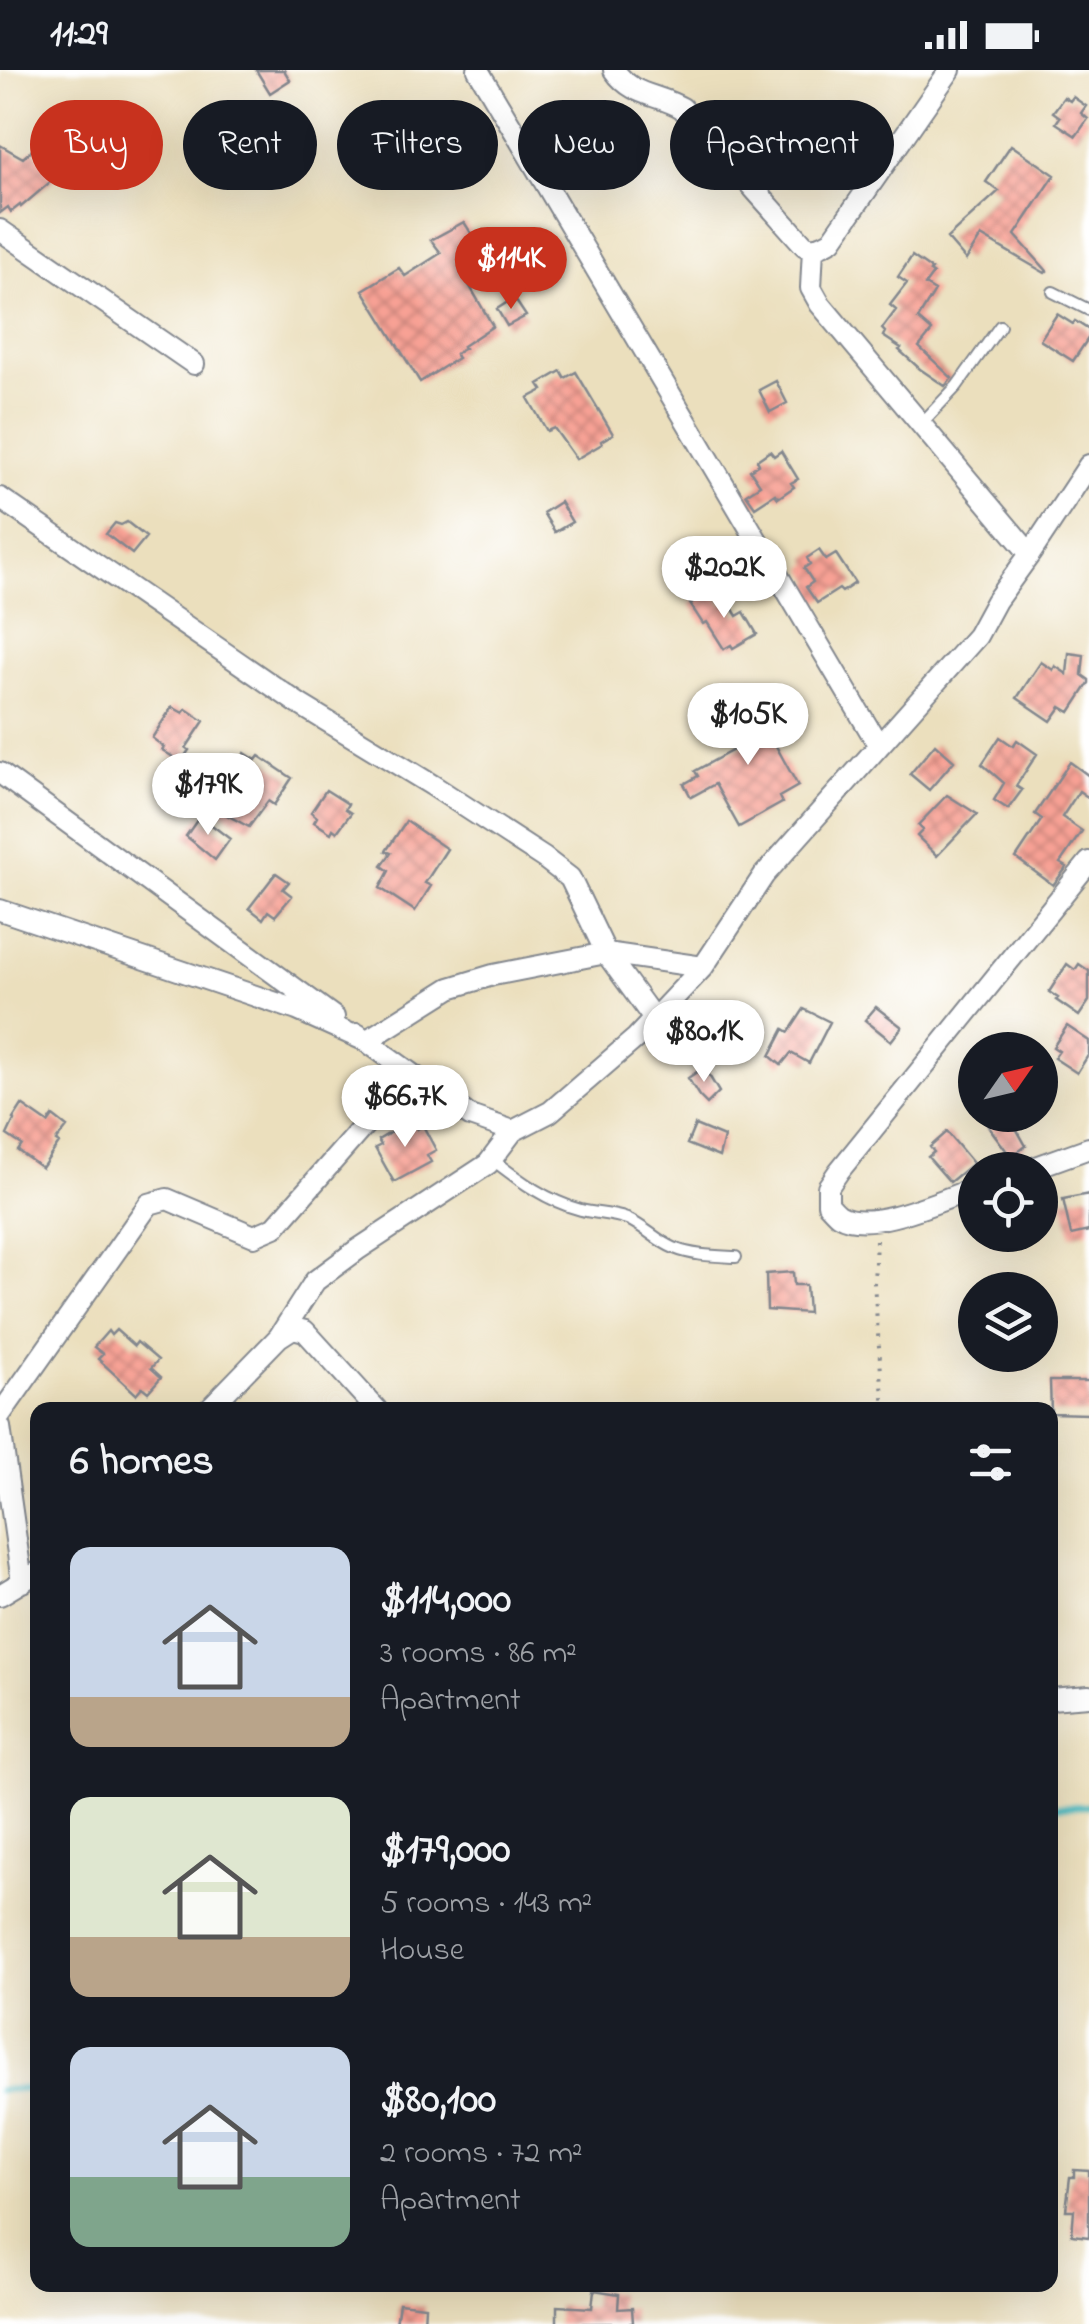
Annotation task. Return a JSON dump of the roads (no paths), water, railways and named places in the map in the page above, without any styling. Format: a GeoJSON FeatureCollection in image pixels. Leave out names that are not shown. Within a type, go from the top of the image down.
{"type":"FeatureCollection","features":[{"type":"Feature","properties":{"kind":"street"},"geometry":{"type":"LineString","coordinates":[[614,70],[622,83],[633,90],[682,108],[805,246],[813,248],[832,240],[950,70]]}},
{"type":"Feature","properties":{"kind":"street"},"geometry":{"type":"LineString","coordinates":[[487,73],[879,746]]}},
{"type":"Feature","properties":{"kind":"street"},"geometry":{"type":"LineString","coordinates":[[0,230],[194,364]]}},
{"type":"Feature","properties":{"kind":"street"},"geometry":{"type":"LineString","coordinates":[[813,248],[811,288],[820,304],[1030,554]]}},
{"type":"Feature","properties":{"kind":"street"},"geometry":{"type":"LineString","coordinates":[[216,1402],[279,1337],[315,1281],[492,1159],[513,1131],[550,1112],[636,1038],[703,967],[764,875],[977,636],[996,601],[1089,465]]}},
{"type":"Feature","properties":{"kind":"street"},"geometry":{"type":"LineString","coordinates":[[0,498],[299,704],[432,785],[570,878],[606,953],[654,1019]]}},
{"type":"Feature","properties":{"kind":"street"},"geometry":{"type":"LineString","coordinates":[[0,773],[470,1116],[513,1131]]}},
{"type":"Feature","properties":{"kind":"street"},"geometry":{"type":"LineString","coordinates":[[958,1193],[876,1220],[841,1216],[828,1204],[828,1187],[1089,862]]}},
{"type":"Feature","properties":{"kind":"street"},"geometry":{"type":"LineString","coordinates":[[0,910],[297,1010],[366,1041]]}},
{"type":"Feature","properties":{"kind":"street"},"geometry":{"type":"LineString","coordinates":[[366,1041],[450,988],[493,975],[606,953],[703,967]]}},
{"type":"Feature","properties":{"kind":"street"},"geometry":{"type":"LineString","coordinates":[[0,1415],[149,1204],[166,1199],[254,1236],[275,1228],[410,1073]]}},
{"type":"Feature","properties":{"kind":"street"},"geometry":{"type":"LineString","coordinates":[[1058,1159],[1089,1148]]}},
{"type":"Feature","properties":{"kind":"street"},"geometry":{"type":"LineString","coordinates":[[279,1337],[293,1328],[306,1331],[370,1402]]}},
{"type":"Feature","properties":{"kind":"street"},"geometry":{"type":"LineString","coordinates":[[0,1427],[30,1577],[0,1595]]}},
{"type":"Feature","properties":{"kind":"street"},"geometry":{"type":"LineString","coordinates":[[1058,1698],[1089,1696]]}},
{"type":"Feature","properties":{"kind":"lane"},"geometry":{"type":"LineString","coordinates":[[1053,292],[1089,310]]}},
{"type":"Feature","properties":{"kind":"lane"},"geometry":{"type":"LineString","coordinates":[[921,424],[958,386],[1000,326]]}},
{"type":"Feature","properties":{"kind":"lane"},"geometry":{"type":"LineString","coordinates":[[492,1159],[535,1192],[582,1210],[611,1213],[638,1224],[674,1248],[701,1255],[736,1257]]}},
{"type":"Feature","properties":{"kind":"waterway"},"geometry":{"type":"LineString","coordinates":[[1058,1807],[1089,1806]]}},
{"type":"Feature","properties":{"kind":"waterway"},"geometry":{"type":"LineString","coordinates":[[0,2090],[30,2088]]}}]}
